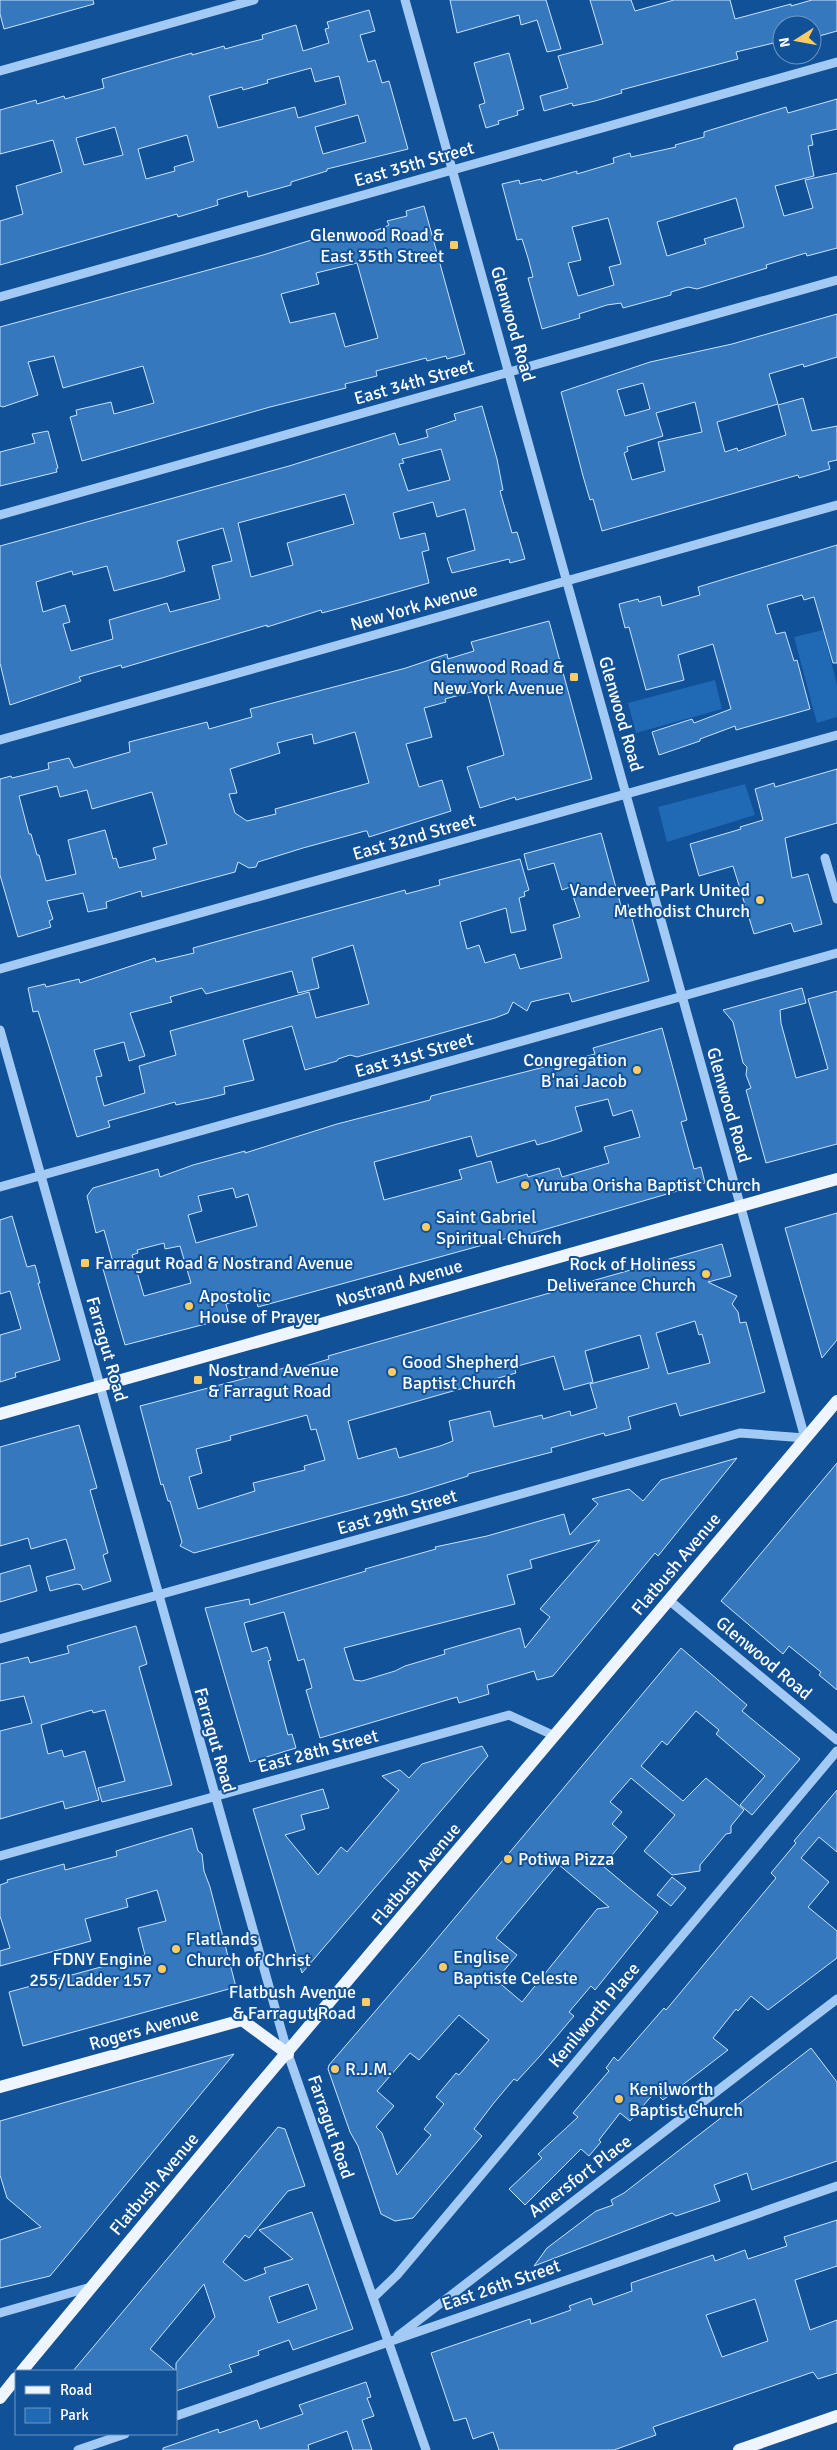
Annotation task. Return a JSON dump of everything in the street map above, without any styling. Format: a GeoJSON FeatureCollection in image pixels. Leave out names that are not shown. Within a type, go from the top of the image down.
{"type":"FeatureCollection","features":[{"type":"Feature","properties":{"kind":"main road","name":"Nostrand Avenue"},"geometry":{"type":"LineString","coordinates":[[0,1414],[837,1180]]}},
{"type":"Feature","properties":{"kind":"main road","name":"Flatbush Avenue"},"geometry":{"type":"LineString","coordinates":[[23,2370],[837,1400]]}},
{"type":"Feature","properties":{"kind":"main road","name":"Rogers Avenue"},"geometry":{"type":"LineString","coordinates":[[0,2087],[242,2020],[288,2054]]}},
{"type":"Feature","properties":{"kind":"main road"},"geometry":{"type":"LineString","coordinates":[[0,2398],[15,2379]]}},
{"type":"Feature","properties":{"kind":"main road"},"geometry":{"type":"LineString","coordinates":[[738,2450],[837,2416]]}},
{"type":"Feature","properties":{"kind":"street"},"geometry":{"type":"LineString","coordinates":[[0,72],[254,0]]}},
{"type":"Feature","properties":{"kind":"street","name":"Glenwood Road"},"geometry":{"type":"LineString","coordinates":[[406,0],[805,1438]]}},
{"type":"Feature","properties":{"kind":"street","name":"East 35th Street"},"geometry":{"type":"LineString","coordinates":[[0,297],[837,62]]}},
{"type":"Feature","properties":{"kind":"street","name":"East 34th Street"},"geometry":{"type":"LineString","coordinates":[[0,515],[837,280]]}},
{"type":"Feature","properties":{"kind":"street","name":"New York Avenue"},"geometry":{"type":"LineString","coordinates":[[0,740],[837,505]]}},
{"type":"Feature","properties":{"kind":"street","name":"East 32nd Street"},"geometry":{"type":"LineString","coordinates":[[0,969],[837,735]]}},
{"type":"Feature","properties":{"kind":"street"},"geometry":{"type":"LineString","coordinates":[[825,858],[837,899]]}},
{"type":"Feature","properties":{"kind":"street","name":"East 31st Street"},"geometry":{"type":"LineString","coordinates":[[0,1187],[837,953]]}},
{"type":"Feature","properties":{"kind":"street","name":"Farragut Road"},"geometry":{"type":"LineString","coordinates":[[0,1030],[214,1797],[288,2054],[426,2450]]}},
{"type":"Feature","properties":{"kind":"street","name":"East 29th Street"},"geometry":{"type":"LineString","coordinates":[[0,1640],[740,1433],[805,1438]]}},
{"type":"Feature","properties":{"kind":"street","name":"Glenwood Road"},"geometry":{"type":"LineString","coordinates":[[670,1600],[837,1740]]}},
{"type":"Feature","properties":{"kind":"street","name":"East 28th Street"},"geometry":{"type":"LineString","coordinates":[[0,1856],[509,1715],[555,1736]]}},
{"type":"Feature","properties":{"kind":"street","name":"Kenilworth Place"},"geometry":{"type":"LineString","coordinates":[[373,2298],[403,2268],[837,1751]]}},
{"type":"Feature","properties":{"kind":"street","name":"Amersfort Place"},"geometry":{"type":"LineString","coordinates":[[389,2342],[837,1999]]}},
{"type":"Feature","properties":{"kind":"street","name":"East 26th Street"},"geometry":{"type":"LineString","coordinates":[[178,2415],[837,2186]]}},
{"type":"Feature","properties":{"kind":"street"},"geometry":{"type":"LineString","coordinates":[[0,2313],[91,2287]]}},
{"type":"Feature","properties":{"kind":"street"},"geometry":{"type":"LineString","coordinates":[[78,2450],[122,2435]]}},
{"type":"Feature","properties":{"kind":"green space"},"geometry":{"type":"Polygon","coordinates":[[[823,630],[837,685],[837,717],[817,723],[794,637],[823,630]]]}},
{"type":"Feature","properties":{"kind":"green space"},"geometry":{"type":"Polygon","coordinates":[[[715,680],[722,709],[636,733],[628,703],[715,680]]]}},
{"type":"Feature","properties":{"kind":"green space"},"geometry":{"type":"Polygon","coordinates":[[[745,784],[755,815],[667,842],[658,807],[745,784]]]}},
{"type":"Feature","properties":{"kind":"building"},"geometry":{"type":"Polygon","coordinates":[[[0,0],[93,0],[94,4],[4,29],[0,14],[0,0]]]}},
{"type":"Feature","properties":{"kind":"building"},"geometry":{"type":"Polygon","coordinates":[[[450,0],[546,0],[561,49],[547,52],[537,20],[521,25],[519,15],[457,33],[450,0]]]}},
{"type":"Feature","properties":{"kind":"building"},"geometry":{"type":"Polygon","coordinates":[[[590,0],[631,0],[635,11],[674,0],[730,0],[735,19],[812,0],[837,0],[837,31],[822,35],[822,15],[772,15],[772,43],[736,52],[738,59],[621,90],[622,93],[595,101],[573,106],[572,103],[544,111],[540,96],[568,88],[558,56],[603,44],[590,0]]]}},
{"type":"Feature","properties":{"kind":"building"},"geometry":{"type":"Polygon","coordinates":[[[369,10],[375,31],[360,35],[368,62],[375,60],[382,83],[389,81],[408,149],[327,169],[327,171],[291,182],[291,185],[248,197],[247,191],[217,200],[218,205],[178,217],[177,214],[0,265],[0,221],[23,214],[16,186],[62,172],[53,140],[0,154],[0,110],[36,100],[37,104],[64,96],[65,99],[104,88],[102,79],[192,53],[192,55],[224,46],[225,49],[263,39],[262,35],[296,25],[303,51],[329,43],[325,29],[329,28],[327,22],[369,10]],[[311,68],[267,80],[268,83],[243,90],[242,87],[209,96],[218,128],[295,107],[298,118],[346,104],[339,76],[315,82],[311,68]],[[358,115],[315,127],[323,154],[366,142],[358,115]],[[115,127],[76,138],[84,165],[123,155],[115,127]],[[187,135],[138,149],[146,179],[175,171],[174,167],[194,161],[187,135]]]}},
{"type":"Feature","properties":{"kind":"building"},"geometry":{"type":"Polygon","coordinates":[[[509,53],[524,109],[517,111],[518,115],[498,121],[499,124],[486,128],[479,105],[485,103],[474,63],[509,53]]]}},
{"type":"Feature","properties":{"kind":"building"},"geometry":{"type":"Polygon","coordinates":[[[837,99],[837,129],[811,135],[813,145],[808,146],[814,176],[775,186],[784,216],[813,208],[805,180],[837,173],[837,248],[807,256],[806,253],[766,265],[767,268],[697,289],[688,287],[671,292],[671,295],[623,308],[621,303],[607,305],[579,314],[580,318],[542,329],[528,278],[533,277],[528,258],[522,239],[517,240],[502,184],[519,180],[520,184],[541,179],[542,181],[577,171],[577,174],[614,163],[613,158],[630,153],[631,157],[676,147],[675,145],[704,137],[704,132],[786,107],[788,113],[837,99]],[[736,198],[657,222],[667,256],[706,244],[704,239],[744,227],[736,198]],[[608,218],[572,227],[581,260],[568,263],[578,296],[614,285],[609,267],[621,264],[608,218]]]}},
{"type":"Feature","properties":{"kind":"building"},"geometry":{"type":"Polygon","coordinates":[[[424,206],[465,354],[447,359],[446,356],[427,361],[426,358],[376,371],[377,376],[345,384],[346,388],[270,407],[82,461],[70,417],[77,415],[76,410],[111,402],[114,414],[154,403],[143,366],[63,388],[54,356],[28,362],[38,395],[3,407],[0,406],[0,327],[263,255],[318,237],[335,233],[337,242],[383,228],[389,225],[387,221],[407,216],[406,211],[424,206]],[[357,263],[316,273],[319,284],[281,294],[290,323],[335,313],[345,347],[378,338],[357,263]]]}},
{"type":"Feature","properties":{"kind":"building"},"geometry":{"type":"Polygon","coordinates":[[[837,314],[837,357],[804,367],[803,364],[769,374],[778,404],[717,422],[725,452],[737,448],[738,451],[786,435],[778,405],[803,398],[812,431],[837,426],[837,460],[828,462],[830,469],[799,478],[798,475],[602,531],[593,499],[590,500],[561,392],[650,362],[732,344],[837,314]],[[643,383],[617,390],[625,416],[650,409],[643,383]],[[695,402],[656,413],[663,436],[627,447],[628,451],[624,453],[632,480],[665,471],[658,442],[702,432],[695,402]]]}},
{"type":"Feature","properties":{"kind":"building"},"geometry":{"type":"Polygon","coordinates":[[[482,406],[497,459],[503,490],[500,491],[512,533],[517,532],[525,559],[510,563],[509,559],[452,573],[447,558],[475,550],[465,509],[437,517],[433,502],[393,513],[400,539],[425,533],[429,550],[422,552],[429,583],[322,613],[321,610],[122,668],[121,665],[79,677],[81,681],[10,705],[0,663],[0,546],[289,466],[395,433],[399,445],[428,437],[426,430],[456,420],[454,414],[482,406]],[[441,449],[402,459],[404,463],[399,464],[408,491],[450,480],[441,449]],[[345,494],[238,523],[251,577],[293,565],[287,543],[354,524],[345,494]],[[223,528],[177,541],[185,571],[162,578],[114,591],[107,566],[73,575],[72,571],[36,582],[43,612],[65,605],[70,622],[63,624],[71,651],[113,639],[109,620],[167,603],[170,612],[220,599],[212,566],[232,561],[223,528]]]}},
{"type":"Feature","properties":{"kind":"building"},"geometry":{"type":"Polygon","coordinates":[[[48,431],[58,468],[56,469],[57,472],[0,486],[0,452],[35,443],[32,434],[48,431]]]}},
{"type":"Feature","properties":{"kind":"building"},"geometry":{"type":"Polygon","coordinates":[[[837,545],[837,663],[833,663],[814,597],[804,600],[802,595],[767,605],[776,634],[785,632],[794,661],[797,660],[810,709],[736,730],[735,726],[700,739],[700,741],[659,755],[652,732],[692,719],[694,723],[731,709],[713,644],[678,655],[684,680],[646,690],[629,627],[625,628],[619,604],[638,599],[639,602],[660,596],[662,606],[700,595],[698,587],[837,545]]]}},
{"type":"Feature","properties":{"kind":"building"},"geometry":{"type":"Polygon","coordinates":[[[549,621],[592,779],[516,800],[515,797],[480,808],[467,767],[504,755],[486,688],[445,699],[446,702],[424,708],[432,737],[406,744],[419,787],[442,780],[451,811],[369,837],[367,831],[365,831],[303,848],[258,862],[256,867],[249,868],[238,862],[235,872],[142,897],[141,891],[106,902],[107,908],[88,912],[83,893],[47,901],[53,919],[49,921],[51,927],[18,937],[0,875],[0,779],[49,769],[48,763],[69,758],[74,768],[130,752],[129,742],[207,722],[209,729],[252,717],[250,709],[406,668],[447,654],[448,659],[474,651],[471,642],[549,621]],[[355,732],[314,744],[312,734],[277,743],[280,753],[230,769],[237,793],[229,794],[235,813],[247,821],[276,814],[275,809],[369,783],[355,732]],[[57,786],[19,796],[29,834],[31,834],[37,855],[39,855],[46,881],[76,874],[68,840],[105,830],[113,859],[116,858],[119,868],[156,859],[153,848],[167,844],[152,792],[92,809],[87,790],[60,797],[57,786]]]}},
{"type":"Feature","properties":{"kind":"building"},"geometry":{"type":"Polygon","coordinates":[[[837,769],[837,823],[785,838],[792,878],[808,874],[822,924],[794,932],[791,923],[754,934],[733,866],[699,876],[690,844],[741,829],[740,827],[763,820],[755,789],[774,783],[775,787],[837,769]]]}},
{"type":"Feature","properties":{"kind":"building"},"geometry":{"type":"Polygon","coordinates":[[[601,833],[621,906],[628,904],[649,981],[572,1002],[569,993],[531,1002],[527,1011],[513,1002],[508,1013],[495,1018],[357,1057],[350,1055],[337,1061],[305,1070],[292,1026],[243,1040],[254,1080],[224,1087],[225,1094],[176,1105],[175,1102],[108,1121],[110,1127],[77,1137],[38,1011],[33,1012],[28,988],[45,984],[46,987],[79,979],[80,983],[155,958],[156,962],[194,953],[193,948],[405,890],[406,894],[440,885],[439,880],[520,859],[529,890],[524,892],[525,896],[519,898],[526,930],[511,933],[506,908],[460,922],[467,949],[479,945],[485,963],[515,954],[520,969],[562,958],[553,925],[580,917],[570,887],[562,890],[554,863],[528,870],[524,854],[601,833]],[[353,945],[312,958],[319,988],[298,993],[292,971],[206,994],[202,988],[170,997],[172,1002],[130,1013],[145,1056],[129,1061],[124,1042],[94,1050],[102,1076],[96,1077],[104,1106],[145,1093],[139,1066],[176,1055],[170,1031],[309,992],[316,1018],[369,1004],[353,945]]]}},
{"type":"Feature","properties":{"kind":"building"},"geometry":{"type":"Polygon","coordinates":[[[802,988],[806,1003],[780,1010],[781,1023],[796,1078],[828,1069],[808,999],[837,991],[837,1144],[766,1163],[746,1090],[751,1088],[746,1075],[747,1067],[743,1063],[733,1022],[723,1010],[802,988]]]}},
{"type":"Feature","properties":{"kind":"building"},"geometry":{"type":"Polygon","coordinates":[[[662,1028],[687,1120],[681,1122],[694,1169],[701,1167],[705,1183],[512,1239],[512,1237],[258,1307],[255,1296],[226,1304],[229,1316],[217,1321],[125,1345],[103,1269],[114,1266],[104,1230],[96,1233],[87,1196],[93,1188],[158,1169],[160,1177],[193,1165],[245,1151],[245,1153],[337,1124],[430,1100],[431,1096],[595,1054],[593,1048],[662,1028]],[[608,1099],[575,1107],[582,1131],[537,1145],[535,1140],[477,1157],[471,1136],[374,1162],[384,1200],[462,1179],[459,1170],[491,1161],[497,1183],[527,1174],[528,1177],[559,1168],[562,1177],[609,1163],[604,1147],[640,1137],[632,1110],[613,1116],[608,1099]],[[233,1188],[198,1196],[202,1211],[188,1215],[196,1243],[257,1226],[248,1194],[236,1198],[233,1188]],[[164,1243],[137,1250],[138,1253],[132,1255],[144,1296],[191,1283],[180,1246],[165,1249],[164,1243]]]}},
{"type":"Feature","properties":{"kind":"building"},"geometry":{"type":"Polygon","coordinates":[[[837,1213],[837,1340],[822,1358],[785,1228],[837,1213]]]}},
{"type":"Feature","properties":{"kind":"building"},"geometry":{"type":"Polygon","coordinates":[[[12,1216],[27,1267],[35,1265],[40,1283],[38,1283],[60,1360],[15,1373],[16,1377],[0,1382],[0,1335],[21,1329],[10,1291],[0,1294],[0,1220],[12,1216]]]}},
{"type":"Feature","properties":{"kind":"building"},"geometry":{"type":"Polygon","coordinates":[[[722,1244],[731,1276],[708,1282],[737,1296],[732,1304],[738,1312],[740,1323],[746,1322],[765,1392],[680,1416],[676,1403],[628,1417],[631,1429],[605,1436],[604,1433],[551,1448],[552,1452],[468,1474],[468,1476],[407,1495],[194,1553],[180,1546],[182,1542],[170,1501],[168,1501],[163,1484],[161,1485],[140,1406],[284,1368],[285,1371],[309,1365],[329,1359],[328,1356],[722,1244]],[[695,1321],[656,1333],[668,1374],[710,1363],[702,1334],[699,1335],[695,1321]],[[640,1335],[585,1351],[593,1382],[564,1390],[554,1356],[514,1367],[516,1373],[348,1421],[358,1459],[396,1448],[399,1458],[440,1446],[453,1441],[449,1421],[490,1411],[494,1427],[542,1415],[543,1419],[570,1411],[571,1416],[597,1408],[590,1384],[649,1368],[640,1335]],[[307,1415],[230,1436],[231,1440],[196,1449],[202,1473],[189,1477],[198,1509],[255,1491],[253,1483],[305,1470],[304,1466],[325,1460],[316,1429],[311,1430],[307,1415]]]}},
{"type":"Feature","properties":{"kind":"building"},"geometry":{"type":"Polygon","coordinates":[[[79,1425],[97,1488],[90,1490],[108,1553],[103,1555],[111,1581],[83,1590],[81,1585],[77,1584],[50,1591],[46,1577],[75,1569],[66,1539],[31,1549],[28,1538],[0,1546],[0,1447],[79,1425]]]}},
{"type":"Feature","properties":{"kind":"building"},"geometry":{"type":"Polygon","coordinates":[[[737,1458],[658,1556],[655,1553],[553,1676],[537,1680],[534,1671],[487,1685],[489,1694],[459,1703],[457,1697],[320,1738],[306,1690],[312,1688],[304,1659],[298,1661],[284,1612],[244,1623],[252,1652],[267,1647],[271,1660],[268,1661],[288,1735],[292,1734],[296,1748],[250,1762],[205,1608],[249,1599],[250,1605],[366,1571],[365,1569],[436,1549],[435,1547],[487,1536],[564,1514],[570,1535],[598,1504],[592,1499],[629,1489],[643,1501],[661,1480],[737,1458]],[[600,1540],[530,1560],[532,1568],[507,1575],[515,1604],[344,1648],[354,1680],[362,1681],[445,1654],[444,1650],[520,1628],[525,1648],[550,1617],[540,1609],[600,1540]]]}},
{"type":"Feature","properties":{"kind":"building"},"geometry":{"type":"Polygon","coordinates":[[[837,1463],[837,1690],[819,1675],[821,1672],[789,1646],[783,1654],[721,1601],[837,1463]]]}},
{"type":"Feature","properties":{"kind":"building"},"geometry":{"type":"Polygon","coordinates":[[[30,1565],[37,1591],[0,1602],[0,1574],[30,1565]]]}},
{"type":"Feature","properties":{"kind":"building"},"geometry":{"type":"Polygon","coordinates":[[[136,1626],[147,1664],[139,1667],[172,1785],[102,1802],[98,1788],[125,1781],[105,1710],[93,1713],[92,1710],[41,1725],[48,1754],[62,1750],[64,1757],[85,1751],[99,1800],[65,1809],[63,1801],[0,1819],[0,1731],[32,1723],[24,1696],[0,1701],[0,1664],[28,1657],[30,1663],[69,1653],[67,1646],[136,1626]]]}},
{"type":"Feature","properties":{"kind":"building"},"geometry":{"type":"Polygon","coordinates":[[[681,1648],[747,1705],[742,1711],[800,1759],[752,1815],[740,1805],[765,1776],[716,1734],[719,1730],[696,1711],[667,1745],[662,1741],[641,1766],[683,1801],[706,1778],[744,1810],[731,1826],[731,1833],[726,1834],[700,1865],[700,1871],[672,1875],[644,1851],[675,1815],[631,1778],[610,1802],[622,1812],[612,1824],[627,1837],[603,1866],[658,1912],[595,1990],[591,1986],[569,2012],[574,2016],[540,2056],[517,2081],[514,2079],[493,2104],[474,2129],[482,2136],[413,2218],[395,2221],[381,2214],[358,2146],[350,2132],[328,2069],[329,2065],[681,1648]],[[558,1864],[496,1938],[517,1955],[496,1980],[522,2002],[597,1909],[609,1907],[558,1864]],[[459,2015],[419,2060],[410,2053],[377,2091],[394,2106],[376,2127],[382,2133],[397,2175],[431,2135],[424,2129],[444,2104],[436,2097],[456,2073],[459,2075],[489,2040],[459,2015]]]}},
{"type":"Feature","properties":{"kind":"building"},"geometry":{"type":"Polygon","coordinates":[[[482,1746],[488,1756],[302,1973],[253,1809],[323,1789],[329,1808],[301,1815],[305,1829],[285,1835],[318,1875],[341,1847],[347,1852],[399,1790],[382,1776],[400,1770],[409,1778],[422,1764],[482,1746]]]}},
{"type":"Feature","properties":{"kind":"building"},"geometry":{"type":"Polygon","coordinates":[[[837,1790],[837,1852],[819,1837],[801,1858],[829,1882],[808,1907],[837,1931],[837,1958],[768,2010],[751,1996],[738,2011],[736,2009],[713,2038],[728,2050],[663,2100],[655,2092],[630,2121],[620,2113],[599,2140],[601,2142],[589,2156],[581,2149],[525,2205],[509,2189],[542,2158],[538,2154],[578,2117],[573,2113],[609,2071],[606,2068],[614,2057],[618,2061],[664,2008],[666,2010],[776,1878],[771,1873],[796,1843],[794,1841],[837,1790]]]}},
{"type":"Feature","properties":{"kind":"building"},"geometry":{"type":"Polygon","coordinates":[[[192,1828],[198,1851],[202,1854],[204,1871],[210,1887],[236,1987],[23,2046],[9,1992],[145,1955],[138,1928],[166,1921],[157,1890],[126,1899],[128,1907],[85,1919],[91,1941],[0,1966],[0,1951],[10,1948],[0,1916],[0,1885],[8,1882],[7,1880],[64,1864],[65,1870],[117,1856],[116,1851],[192,1828]]]}},
{"type":"Feature","properties":{"kind":"building"},"geometry":{"type":"Polygon","coordinates":[[[672,1877],[686,1888],[671,1906],[657,1895],[672,1877]]]}},
{"type":"Feature","properties":{"kind":"building"},"geometry":{"type":"Polygon","coordinates":[[[811,2048],[837,2082],[837,2161],[752,2190],[747,2173],[714,2185],[720,2201],[676,2216],[672,2213],[534,2266],[547,2248],[596,2211],[613,2205],[611,2200],[624,2193],[811,2048]]]}},
{"type":"Feature","properties":{"kind":"building"},"geometry":{"type":"Polygon","coordinates":[[[234,2054],[50,2276],[0,2288],[0,2240],[41,2227],[7,2198],[0,2175],[0,2121],[234,2054]]]}},
{"type":"Feature","properties":{"kind":"building"},"geometry":{"type":"Polygon","coordinates":[[[278,2127],[285,2129],[305,2186],[288,2191],[249,2238],[245,2235],[223,2262],[245,2281],[266,2273],[264,2268],[293,2259],[259,2230],[312,2212],[353,2329],[293,2350],[289,2340],[258,2351],[259,2355],[229,2365],[232,2372],[178,2390],[176,2363],[215,2317],[204,2284],[150,2349],[175,2370],[74,2370],[278,2127]],[[308,2284],[269,2297],[278,2323],[317,2309],[308,2284]]]}},
{"type":"Feature","properties":{"kind":"building"},"geometry":{"type":"Polygon","coordinates":[[[837,2220],[837,2266],[795,2280],[810,2330],[837,2320],[837,2373],[818,2379],[813,2372],[653,2427],[656,2435],[614,2450],[499,2450],[493,2432],[473,2439],[466,2418],[454,2421],[431,2353],[530,2319],[531,2324],[571,2310],[569,2306],[591,2298],[593,2305],[632,2291],[631,2283],[713,2255],[715,2261],[745,2250],[748,2259],[787,2246],[784,2237],[837,2220]],[[755,2299],[706,2315],[722,2357],[768,2341],[755,2299]]]}},
{"type":"Feature","properties":{"kind":"building"},"geometry":{"type":"Polygon","coordinates":[[[366,2382],[371,2397],[367,2398],[374,2416],[362,2420],[372,2450],[353,2450],[347,2431],[308,2445],[309,2450],[163,2450],[163,2448],[218,2429],[219,2433],[257,2420],[260,2429],[303,2414],[299,2405],[366,2382]]]}},
{"type":"Feature","properties":{"kind":"place","name":"Glenwood Road & East 35th Street"},"geometry":{"type":"Point","coordinates":[454,245]}},
{"type":"Feature","properties":{"kind":"place","name":"Glenwood Road & New York Avenue"},"geometry":{"type":"Point","coordinates":[574,677]}},
{"type":"Feature","properties":{"kind":"place","name":"Vanderveer Park United Methodist Church"},"geometry":{"type":"Point","coordinates":[760,900]}},
{"type":"Feature","properties":{"kind":"place","name":"Congregation B'nai Jacob"},"geometry":{"type":"Point","coordinates":[637,1070]}},
{"type":"Feature","properties":{"kind":"place","name":"Yuruba Orisha Baptist Church"},"geometry":{"type":"Point","coordinates":[525,1185]}},
{"type":"Feature","properties":{"kind":"place","name":"Saint Gabriel Spiritual Church"},"geometry":{"type":"Point","coordinates":[426,1227]}},
{"type":"Feature","properties":{"kind":"place","name":"Farragut Road & Nostrand Avenue"},"geometry":{"type":"Point","coordinates":[85,1263]}},
{"type":"Feature","properties":{"kind":"place","name":"Rock of Holiness Deliverance Church"},"geometry":{"type":"Point","coordinates":[706,1274]}},
{"type":"Feature","properties":{"kind":"place","name":"Apostolic House of Prayer"},"geometry":{"type":"Point","coordinates":[189,1306]}},
{"type":"Feature","properties":{"kind":"place","name":"Good Shepherd Baptist Church"},"geometry":{"type":"Point","coordinates":[392,1372]}},
{"type":"Feature","properties":{"kind":"place","name":"Nostrand Avenue & Farragut Road"},"geometry":{"type":"Point","coordinates":[198,1380]}},
{"type":"Feature","properties":{"kind":"place","name":"Potiwa Pizza"},"geometry":{"type":"Point","coordinates":[508,1859]}},
{"type":"Feature","properties":{"kind":"place","name":"Flatlands Church of Christ"},"geometry":{"type":"Point","coordinates":[176,1949]}},
{"type":"Feature","properties":{"kind":"place","name":"Englise Baptiste Celeste"},"geometry":{"type":"Point","coordinates":[443,1967]}},
{"type":"Feature","properties":{"kind":"place","name":"FDNY Engine 255/Ladder 157"},"geometry":{"type":"Point","coordinates":[162,1969]}},
{"type":"Feature","properties":{"kind":"place","name":"Flatbush Avenue & Farragut Road"},"geometry":{"type":"Point","coordinates":[366,2002]}},
{"type":"Feature","properties":{"kind":"place","name":"R.J.M."},"geometry":{"type":"Point","coordinates":[335,2069]}},
{"type":"Feature","properties":{"kind":"place","name":"Kenilworth Baptist Church"},"geometry":{"type":"Point","coordinates":[619,2099]}}]}
